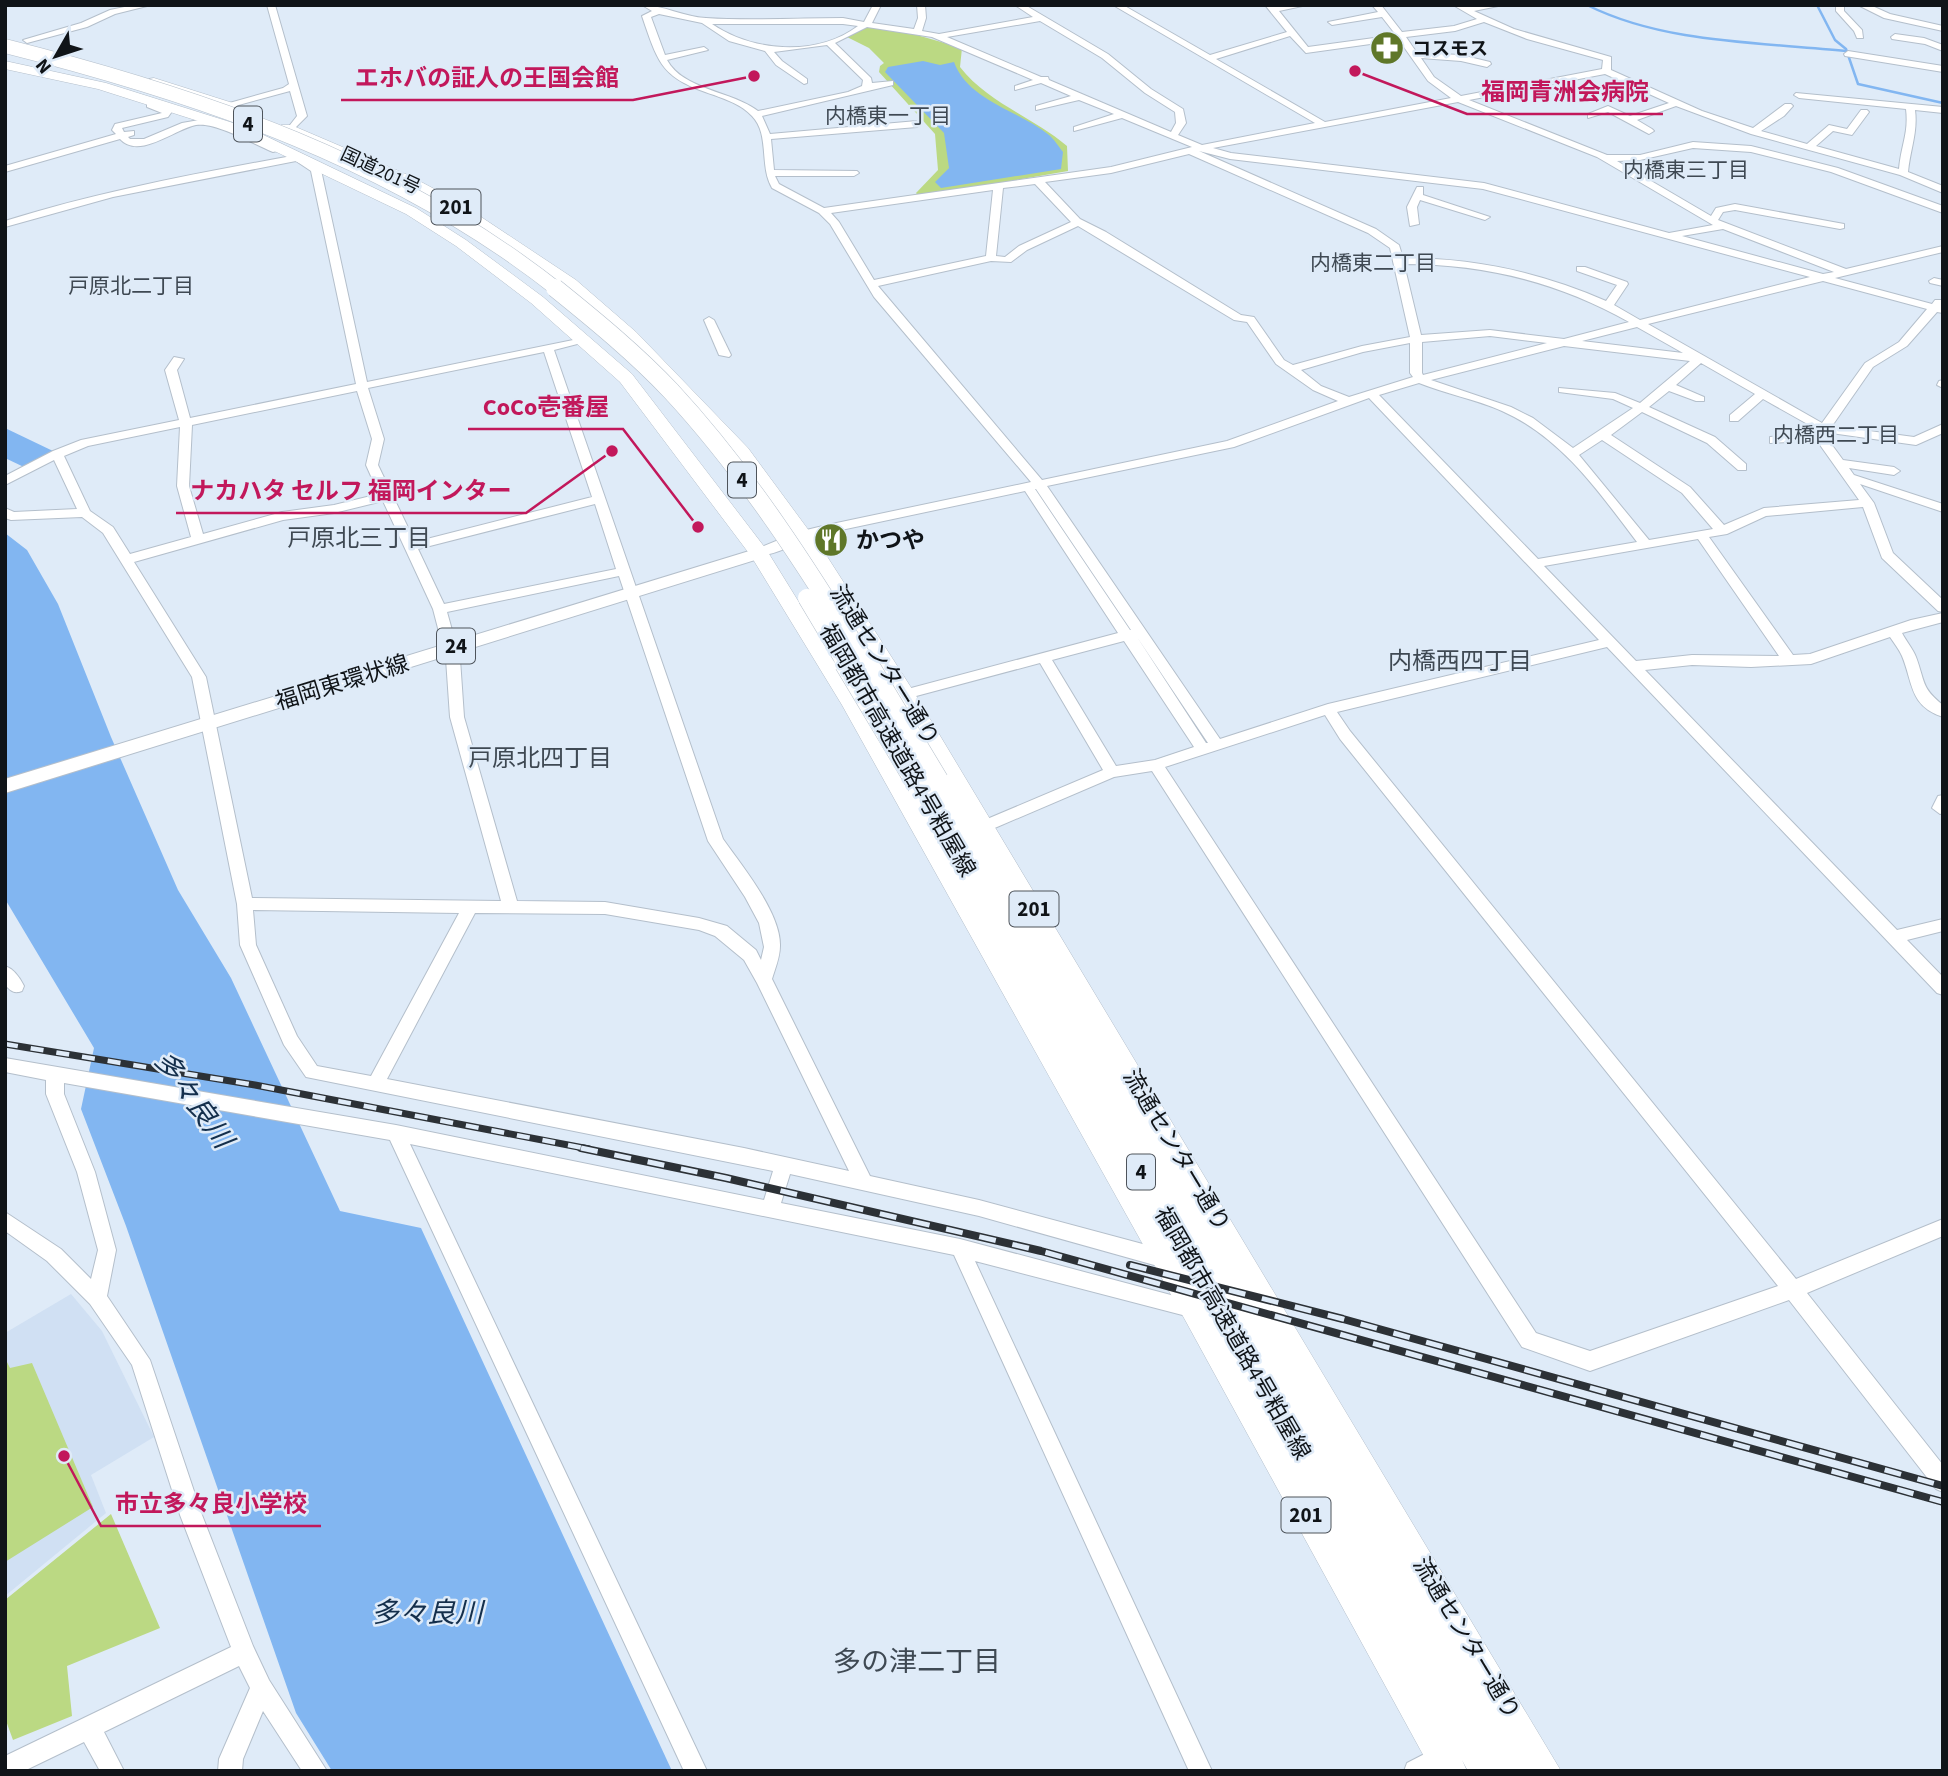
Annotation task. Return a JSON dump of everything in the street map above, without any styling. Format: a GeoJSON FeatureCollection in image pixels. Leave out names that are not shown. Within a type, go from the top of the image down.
{"type":"FeatureCollection","features":[{"type":"Feature","properties":{"kind":"highway"},"geometry":{"type":"LineString","coordinates":[[5,38],[87,58],[218,96],[289,126],[330,150]]}},
{"type":"Feature","properties":{"kind":"highway"},"geometry":{"type":"LineString","coordinates":[[5,45],[183,93],[330,150]]}},
{"type":"Feature","properties":{"kind":"highway","name":"国道201号"},"geometry":{"type":"LineString","coordinates":[[5,45],[75,59],[226,105],[402,178],[496,231],[571,283],[630,335],[742,453],[803,535]]}},
{"type":"Feature","properties":{"kind":"highway","name":"福岡都市高速道路4号粕屋線"},"geometry":{"type":"LineString","coordinates":[[5,52],[292,133],[473,238],[548,294],[636,375],[713,463],[770,540],[870,700],[928,783],[1339,1490],[1518,1771]]}},
{"type":"Feature","properties":{"kind":"highway"},"geometry":{"type":"LineString","coordinates":[[5,58],[146,96],[285,142],[292,133]]}},
{"type":"Feature","properties":{"kind":"highway","name":"国道201号"},"geometry":{"type":"LineString","coordinates":[[5,66],[101,86],[262,138],[411,211],[484,259],[537,300],[626,378],[759,553]]}},
{"type":"Feature","properties":{"kind":"highway","name":"福岡都市高速道路4号粕屋線"},"geometry":{"type":"LineString","coordinates":[[330,150],[392,180],[484,233],[559,289],[652,372],[691,414],[765,508],[802,562],[888,696],[928,783]]}},
{"type":"Feature","properties":{"kind":"highway","name":"流通センター通り"},"geometry":{"type":"LineString","coordinates":[[803,535],[905,694],[985,826],[1544,1771]]}},
{"type":"Feature","properties":{"kind":"highway","name":"201"},"geometry":{"type":"LineString","coordinates":[[759,553],[850,703],[1194,1309],[1446,1764]]}},
{"type":"Feature","properties":{"kind":"highway","name":"福岡都市高速道路4号粕屋線"},"geometry":{"type":"LineString","coordinates":[[1339,1490],[1487,1771]]}},
{"type":"Feature","properties":{"kind":"main road","name":"福岡東環状線"},"geometry":{"type":"LineString","coordinates":[[5,786],[759,553]]}},
{"type":"Feature","properties":{"kind":"street"},"geometry":{"type":"LineString","coordinates":[[27,40],[84,25],[113,12],[147,5]]}},
{"type":"Feature","properties":{"kind":"street"},"geometry":{"type":"LineString","coordinates":[[271,5],[302,116],[292,133]]}},
{"type":"Feature","properties":{"kind":"street"},"geometry":{"type":"LineString","coordinates":[[646,5],[658,11],[705,21],[868,23],[939,36],[1173,135],[1250,178],[1372,231],[1395,247],[1400,261],[1416,340],[1416,373],[1420,379],[1510,411],[1573,453],[1646,544]]}},
{"type":"Feature","properties":{"kind":"street"},"geometry":{"type":"LineString","coordinates":[[705,21],[744,43],[767,48],[830,43],[868,23],[877,5]]}},
{"type":"Feature","properties":{"kind":"street"},"geometry":{"type":"LineString","coordinates":[[918,31],[922,18],[921,5]]}},
{"type":"Feature","properties":{"kind":"street"},"geometry":{"type":"LineString","coordinates":[[1018,5],[1105,56],[1148,91],[1180,111],[1181,123],[1173,135]]}},
{"type":"Feature","properties":{"kind":"street"},"geometry":{"type":"LineString","coordinates":[[1117,5],[1323,124]]}},
{"type":"Feature","properties":{"kind":"street"},"geometry":{"type":"LineString","coordinates":[[1270,7],[1303,5]]}},
{"type":"Feature","properties":{"kind":"street"},"geometry":{"type":"LineString","coordinates":[[1376,5],[1431,79],[1459,99],[1600,155],[1712,221],[1842,272],[1898,298]]}},
{"type":"Feature","properties":{"kind":"street"},"geometry":{"type":"LineString","coordinates":[[1448,5],[1466,11],[1499,5]]}},
{"type":"Feature","properties":{"kind":"street"},"geometry":{"type":"LineString","coordinates":[[1457,5],[1483,20],[1608,60],[1606,71]]}},
{"type":"Feature","properties":{"kind":"street"},"geometry":{"type":"LineString","coordinates":[[1840,5],[1840,11],[1858,30],[1860,36]]}},
{"type":"Feature","properties":{"kind":"street"},"geometry":{"type":"LineString","coordinates":[[1862,5],[1887,16],[1943,30]]}},
{"type":"Feature","properties":{"kind":"street"},"geometry":{"type":"LineString","coordinates":[[1270,7],[1306,50],[1455,28],[1483,20]]}},
{"type":"Feature","properties":{"kind":"street"},"geometry":{"type":"LineString","coordinates":[[658,11],[646,16],[662,58],[673,73],[756,114],[890,83]]}},
{"type":"Feature","properties":{"kind":"street"},"geometry":{"type":"LineString","coordinates":[[1332,22],[1385,14]]}},
{"type":"Feature","properties":{"kind":"street"},"geometry":{"type":"LineString","coordinates":[[939,36],[1041,18]]}},
{"type":"Feature","properties":{"kind":"street"},"geometry":{"type":"LineString","coordinates":[[1923,43],[1943,30]]}},
{"type":"Feature","properties":{"kind":"street"},"geometry":{"type":"LineString","coordinates":[[1209,58],[1292,33]]}},
{"type":"Feature","properties":{"kind":"street"},"geometry":{"type":"LineString","coordinates":[[1895,37],[1943,48]]}},
{"type":"Feature","properties":{"kind":"street"},"geometry":{"type":"LineString","coordinates":[[830,43],[863,74],[869,83],[866,87]]}},
{"type":"Feature","properties":{"kind":"street"},"geometry":{"type":"LineString","coordinates":[[767,48],[779,63],[804,81]]}},
{"type":"Feature","properties":{"kind":"street"},"geometry":{"type":"LineString","coordinates":[[662,58],[704,50]]}},
{"type":"Feature","properties":{"kind":"street"},"geometry":{"type":"LineString","coordinates":[[1847,54],[1943,69]]}},
{"type":"Feature","properties":{"kind":"street"},"geometry":{"type":"LineString","coordinates":[[1414,55],[1461,58],[1486,64]]}},
{"type":"Feature","properties":{"kind":"street"},"geometry":{"type":"LineString","coordinates":[[5,66],[90,85],[168,110],[164,115],[145,121],[123,123],[117,130],[130,143],[206,122],[297,158],[316,170],[362,387],[378,439],[372,465],[440,609],[450,648],[457,717],[511,907]]}},
{"type":"Feature","properties":{"kind":"street"},"geometry":{"type":"LineString","coordinates":[[824,211],[1111,170],[1196,149],[1606,71],[1677,103],[1754,132],[1903,173],[1943,190]]}},
{"type":"Feature","properties":{"kind":"street"},"geometry":{"type":"LineString","coordinates":[[1018,88],[1045,79]]}},
{"type":"Feature","properties":{"kind":"street"},"geometry":{"type":"LineString","coordinates":[[5,169],[286,90],[293,85]]}},
{"type":"Feature","properties":{"kind":"street"},"geometry":{"type":"LineString","coordinates":[[1799,95],[1943,110]]}},
{"type":"Feature","properties":{"kind":"street"},"geometry":{"type":"LineString","coordinates":[[1038,108],[1083,96]]}},
{"type":"Feature","properties":{"kind":"street"},"geometry":{"type":"LineString","coordinates":[[1630,119],[1677,103]]}},
{"type":"Feature","properties":{"kind":"street"},"geometry":{"type":"LineString","coordinates":[[1754,132],[1772,118],[1782,115],[1788,106]]}},
{"type":"Feature","properties":{"kind":"street"},"geometry":{"type":"LineString","coordinates":[[1903,173],[1906,145],[1913,130],[1910,106]]}},
{"type":"Feature","properties":{"kind":"street"},"geometry":{"type":"LineString","coordinates":[[1591,116],[1608,109],[1649,131]]}},
{"type":"Feature","properties":{"kind":"street"},"geometry":{"type":"LineString","coordinates":[[1809,147],[1832,127],[1849,133],[1864,112]]}},
{"type":"Feature","properties":{"kind":"street"},"geometry":{"type":"LineString","coordinates":[[756,114],[766,137],[770,173],[775,186],[783,193],[824,211],[834,222],[870,284],[1034,486],[1209,746]]}},
{"type":"Feature","properties":{"kind":"street"},"geometry":{"type":"LineString","coordinates":[[1077,129],[1124,114]]}},
{"type":"Feature","properties":{"kind":"street"},"geometry":{"type":"LineString","coordinates":[[766,137],[917,124]]}},
{"type":"Feature","properties":{"kind":"street"},"geometry":{"type":"LineString","coordinates":[[1600,155],[1639,160],[1685,146],[1720,146],[1759,151],[1848,173],[1943,210]]}},
{"type":"Feature","properties":{"kind":"street"},"geometry":{"type":"LineString","coordinates":[[1196,149],[1262,160],[1426,177],[1514,192],[1938,309]]}},
{"type":"Feature","properties":{"kind":"street"},"geometry":{"type":"LineString","coordinates":[[5,224],[61,205],[157,183],[297,158]]}},
{"type":"Feature","properties":{"kind":"street"},"geometry":{"type":"LineString","coordinates":[[770,173],[854,173]]}},
{"type":"Feature","properties":{"kind":"street"},"geometry":{"type":"LineString","coordinates":[[1414,224],[1412,208],[1426,177]]}},
{"type":"Feature","properties":{"kind":"street"},"geometry":{"type":"LineString","coordinates":[[1038,181],[1076,221],[1102,234],[1238,318],[1250,320],[1280,362],[1317,388],[1348,401]]}},
{"type":"Feature","properties":{"kind":"street"},"geometry":{"type":"LineString","coordinates":[[991,258],[998,188]]}},
{"type":"Feature","properties":{"kind":"street"},"geometry":{"type":"LineString","coordinates":[[1417,196],[1485,217]]}},
{"type":"Feature","properties":{"kind":"street"},"geometry":{"type":"LineString","coordinates":[[1712,221],[1720,209],[1735,207],[1840,226]]}},
{"type":"Feature","properties":{"kind":"street"},"geometry":{"type":"LineString","coordinates":[[870,284],[991,258],[1007,260],[1033,243],[1072,227],[1076,221]]}},
{"type":"Feature","properties":{"kind":"street"},"geometry":{"type":"LineString","coordinates":[[1667,236],[1723,226]]}},
{"type":"Feature","properties":{"kind":"street"},"geometry":{"type":"LineString","coordinates":[[759,553],[803,535],[1230,444],[1348,401],[1420,379],[1943,248]]}},
{"type":"Feature","properties":{"kind":"street"},"geometry":{"type":"LineString","coordinates":[[1400,261],[1451,260],[1508,269],[1575,290],[1641,324],[1822,428],[1916,441],[1943,428]]}},
{"type":"Feature","properties":{"kind":"street"},"geometry":{"type":"LineString","coordinates":[[1581,270],[1623,284],[1608,306]]}},
{"type":"Feature","properties":{"kind":"street"},"geometry":{"type":"LineString","coordinates":[[1774,440],[1791,438],[1822,428],[1869,365],[1903,344],[1938,309],[1943,299]]}},
{"type":"Feature","properties":{"kind":"street"},"geometry":{"type":"LineString","coordinates":[[709,320],[725,355]]}},
{"type":"Feature","properties":{"kind":"street"},"geometry":{"type":"LineString","coordinates":[[1292,369],[1362,349],[1416,340],[1490,333],[1699,359]]}},
{"type":"Feature","properties":{"kind":"street"},"geometry":{"type":"LineString","coordinates":[[5,481],[85,443],[583,341]]}},
{"type":"Feature","properties":{"kind":"street"},"geometry":{"type":"LineString","coordinates":[[548,349],[597,500],[625,571],[716,841],[744,881],[769,926],[773,945],[764,979]]}},
{"type":"Feature","properties":{"kind":"street"},"geometry":{"type":"LineString","coordinates":[[178,359],[171,370],[186,423],[183,486],[197,537]]}},
{"type":"Feature","properties":{"kind":"street"},"geometry":{"type":"LineString","coordinates":[[1573,453],[1604,436],[1642,408],[1699,359]]}},
{"type":"Feature","properties":{"kind":"street"},"geometry":{"type":"LineString","coordinates":[[1668,386],[1700,399]]}},
{"type":"Feature","properties":{"kind":"street"},"geometry":{"type":"LineString","coordinates":[[1563,390],[1615,396],[1711,440],[1742,467]]}},
{"type":"Feature","properties":{"kind":"street"},"geometry":{"type":"LineString","coordinates":[[1371,394],[1943,988]]}},
{"type":"Feature","properties":{"kind":"street"},"geometry":{"type":"LineString","coordinates":[[1734,418],[1761,395]]}},
{"type":"Feature","properties":{"kind":"street"},"geometry":{"type":"LineString","coordinates":[[1822,428],[1826,445],[1868,503],[1887,555],[1943,608]]}},
{"type":"Feature","properties":{"kind":"street"},"geometry":{"type":"LineString","coordinates":[[1604,436],[1686,491],[1722,531]]}},
{"type":"Feature","properties":{"kind":"street"},"geometry":{"type":"LineString","coordinates":[[57,454],[85,513],[108,530],[199,677],[245,904],[248,945],[290,1041],[312,1072],[784,1165],[979,1208],[1165,1259]]}},
{"type":"Feature","properties":{"kind":"street"},"geometry":{"type":"LineString","coordinates":[[1838,463],[1894,471]]}},
{"type":"Feature","properties":{"kind":"street"},"geometry":{"type":"LineString","coordinates":[[1849,479],[1856,478],[1943,508]]}},
{"type":"Feature","properties":{"kind":"street"},"geometry":{"type":"LineString","coordinates":[[128,559],[197,537],[282,516],[334,509],[386,496]]}},
{"type":"Feature","properties":{"kind":"street"},"geometry":{"type":"LineString","coordinates":[[410,547],[597,500]]}},
{"type":"Feature","properties":{"kind":"street"},"geometry":{"type":"LineString","coordinates":[[1533,564],[1722,531],[1764,512],[1868,503]]}},
{"type":"Feature","properties":{"kind":"street"},"geometry":{"type":"LineString","coordinates":[[5,512],[11,516],[85,513]]}},
{"type":"Feature","properties":{"kind":"street"},"geometry":{"type":"LineString","coordinates":[[1701,535],[1790,661]]}},
{"type":"Feature","properties":{"kind":"street"},"geometry":{"type":"LineString","coordinates":[[440,609],[625,571]]}},
{"type":"Feature","properties":{"kind":"street"},"geometry":{"type":"LineString","coordinates":[[1633,666],[1692,660],[1811,659],[1943,617]]}},
{"type":"Feature","properties":{"kind":"street"},"geometry":{"type":"LineString","coordinates":[[1894,631],[1909,657],[1915,682],[1923,696],[1943,712]]}},
{"type":"Feature","properties":{"kind":"street"},"geometry":{"type":"LineString","coordinates":[[905,694],[1134,634]]}},
{"type":"Feature","properties":{"kind":"street"},"geometry":{"type":"LineString","coordinates":[[985,826],[1112,772],[1156,765],[1328,709],[1609,642]]}},
{"type":"Feature","properties":{"kind":"street"},"geometry":{"type":"LineString","coordinates":[[1044,658],[1112,772]]}},
{"type":"Feature","properties":{"kind":"street"},"geometry":{"type":"LineString","coordinates":[[1328,709],[1793,1290],[1943,1482]]}},
{"type":"Feature","properties":{"kind":"street"},"geometry":{"type":"LineString","coordinates":[[1156,765],[1529,1340],[1590,1362],[1793,1290],[1943,1227]]}},
{"type":"Feature","properties":{"kind":"street"},"geometry":{"type":"LineString","coordinates":[[245,904],[605,908],[699,923],[721,931],[750,955],[764,979],[864,1184]]}},
{"type":"Feature","properties":{"kind":"street"},"geometry":{"type":"LineString","coordinates":[[376,1084],[470,906]]}},
{"type":"Feature","properties":{"kind":"street"},"geometry":{"type":"LineString","coordinates":[[1894,937],[1943,925]]}},
{"type":"Feature","properties":{"kind":"street"},"geometry":{"type":"LineString","coordinates":[[5,1065],[396,1133],[771,1209],[960,1248],[1194,1309]]}},
{"type":"Feature","properties":{"kind":"street"},"geometry":{"type":"LineString","coordinates":[[62,1075],[55,1094],[86,1172],[107,1250],[97,1298]]}},
{"type":"Feature","properties":{"kind":"street"},"geometry":{"type":"LineString","coordinates":[[396,1133],[696,1771]]}},
{"type":"Feature","properties":{"kind":"street"},"geometry":{"type":"LineString","coordinates":[[771,1209],[784,1165]]}},
{"type":"Feature","properties":{"kind":"street"},"geometry":{"type":"LineString","coordinates":[[5,1220],[54,1255],[97,1298],[140,1360],[191,1515],[244,1653],[261,1688],[316,1771]]}},
{"type":"Feature","properties":{"kind":"street"},"geometry":{"type":"LineString","coordinates":[[960,1248],[1201,1771]]}},
{"type":"Feature","properties":{"kind":"street"},"geometry":{"type":"LineString","coordinates":[[5,1768],[244,1653]]}},
{"type":"Feature","properties":{"kind":"street"},"geometry":{"type":"LineString","coordinates":[[230,1771],[231,1759],[261,1688]]}},
{"type":"Feature","properties":{"kind":"street"},"geometry":{"type":"LineString","coordinates":[[89,1728],[113,1771]]}},
{"type":"Feature","properties":{"kind":"street"},"geometry":{"type":"LineString","coordinates":[[1415,1771],[1446,1764]]}},
{"type":"Feature","properties":{"kind":"shaded area"},"geometry":{"type":"Polygon","coordinates":[[[71,1294],[102,1331],[154,1437],[91,1475],[106,1513],[5,1596],[5,1333],[71,1294]]]}},
{"type":"Feature","properties":{"kind":"green space"},"geometry":{"type":"Polygon","coordinates":[[[868,27],[903,31],[962,48],[960,67],[971,80],[1067,146],[1068,171],[919,197],[916,193],[938,170],[935,134],[879,72],[884,63],[869,48],[847,37],[868,27]]]}},
{"type":"Feature","properties":{"kind":"green space"},"geometry":{"type":"Polygon","coordinates":[[[5,1358],[10,1368],[32,1363],[93,1507],[5,1562],[5,1358]]]}},
{"type":"Feature","properties":{"kind":"green space"},"geometry":{"type":"Polygon","coordinates":[[[111,1514],[160,1628],[67,1666],[72,1716],[13,1740],[5,1718],[5,1600],[111,1514]]]}},
{"type":"Feature","properties":{"kind":"water"},"geometry":{"type":"Polygon","coordinates":[[[923,61],[940,65],[954,62],[961,75],[983,96],[1049,135],[1063,152],[1061,169],[941,188],[935,182],[949,168],[944,133],[885,72],[888,67],[923,61]]]}},
{"type":"Feature","properties":{"kind":"water"},"geometry":{"type":"Polygon","coordinates":[[[5,428],[53,451],[26,468],[5,458],[5,428]]]}},
{"type":"Feature","properties":{"kind":"water","name":"多々良川"},"geometry":{"type":"Polygon","coordinates":[[[5,533],[27,550],[58,604],[111,737],[178,890],[231,978],[340,1211],[421,1228],[672,1771],[332,1771],[296,1713],[126,1226],[81,1109],[94,1048],[5,899],[5,533]]]}},
{"type":"Feature","properties":{"kind":"waterway"},"geometry":{"type":"LineString","coordinates":[[1587,5],[1617,18],[1681,34],[1747,43],[1846,51]]}},
{"type":"Feature","properties":{"kind":"waterway"},"geometry":{"type":"LineString","coordinates":[[1817,5],[1835,40],[1846,49],[1858,84],[1943,103]]}},
{"type":"Feature","properties":{"kind":"railway"},"geometry":{"type":"LineString","coordinates":[[5,1044],[255,1085],[589,1149]]}},
{"type":"Feature","properties":{"kind":"railway"},"geometry":{"type":"LineString","coordinates":[[581,1148],[726,1178],[1041,1251],[1943,1502]]}},
{"type":"Feature","properties":{"kind":"railway"},"geometry":{"type":"LineString","coordinates":[[1130,1265],[1343,1319],[1943,1486]]}},
{"type":"Feature","properties":{"kind":"place","name":"コスモス"},"geometry":{"type":"Point","coordinates":[1387,48]}},
{"type":"Feature","properties":{"kind":"place","name":"福岡青洲会病院"},"geometry":{"type":"Point","coordinates":[1355,71]}},
{"type":"Feature","properties":{"kind":"place","name":"エホバの証人の王国会館"},"geometry":{"type":"Point","coordinates":[754,76]}},
{"type":"Feature","properties":{"kind":"place","name":"ナカハタ セルフ 福岡インター"},"geometry":{"type":"Point","coordinates":[612,451]}},
{"type":"Feature","properties":{"kind":"place","name":"CoCo壱番屋"},"geometry":{"type":"Point","coordinates":[698,527]}},
{"type":"Feature","properties":{"kind":"place","name":"かつや"},"geometry":{"type":"Point","coordinates":[831,540]}},
{"type":"Feature","properties":{"kind":"place","name":"市立多々良小学校"},"geometry":{"type":"Point","coordinates":[64,1456]}},
{"type":"Feature","properties":{"kind":"district","name":"内橋東一丁目"},"geometry":{"type":"Point","coordinates":[888,116]}},
{"type":"Feature","properties":{"kind":"district","name":"内橋東三丁目"},"geometry":{"type":"Point","coordinates":[1686,170]}},
{"type":"Feature","properties":{"kind":"district","name":"内橋東二丁目"},"geometry":{"type":"Point","coordinates":[1373,263]}},
{"type":"Feature","properties":{"kind":"district","name":"戸原北二丁目"},"geometry":{"type":"Point","coordinates":[131,286]}},
{"type":"Feature","properties":{"kind":"district","name":"内橋西二丁目"},"geometry":{"type":"Point","coordinates":[1836,435]}},
{"type":"Feature","properties":{"kind":"district","name":"戸原北三丁目"},"geometry":{"type":"Point","coordinates":[359,538]}},
{"type":"Feature","properties":{"kind":"district","name":"内橋西四丁目"},"geometry":{"type":"Point","coordinates":[1460,661]}},
{"type":"Feature","properties":{"kind":"district","name":"戸原北四丁目"},"geometry":{"type":"Point","coordinates":[540,758]}},
{"type":"Feature","properties":{"kind":"district","name":"多の津二丁目"},"geometry":{"type":"Point","coordinates":[917,1661]}}]}
